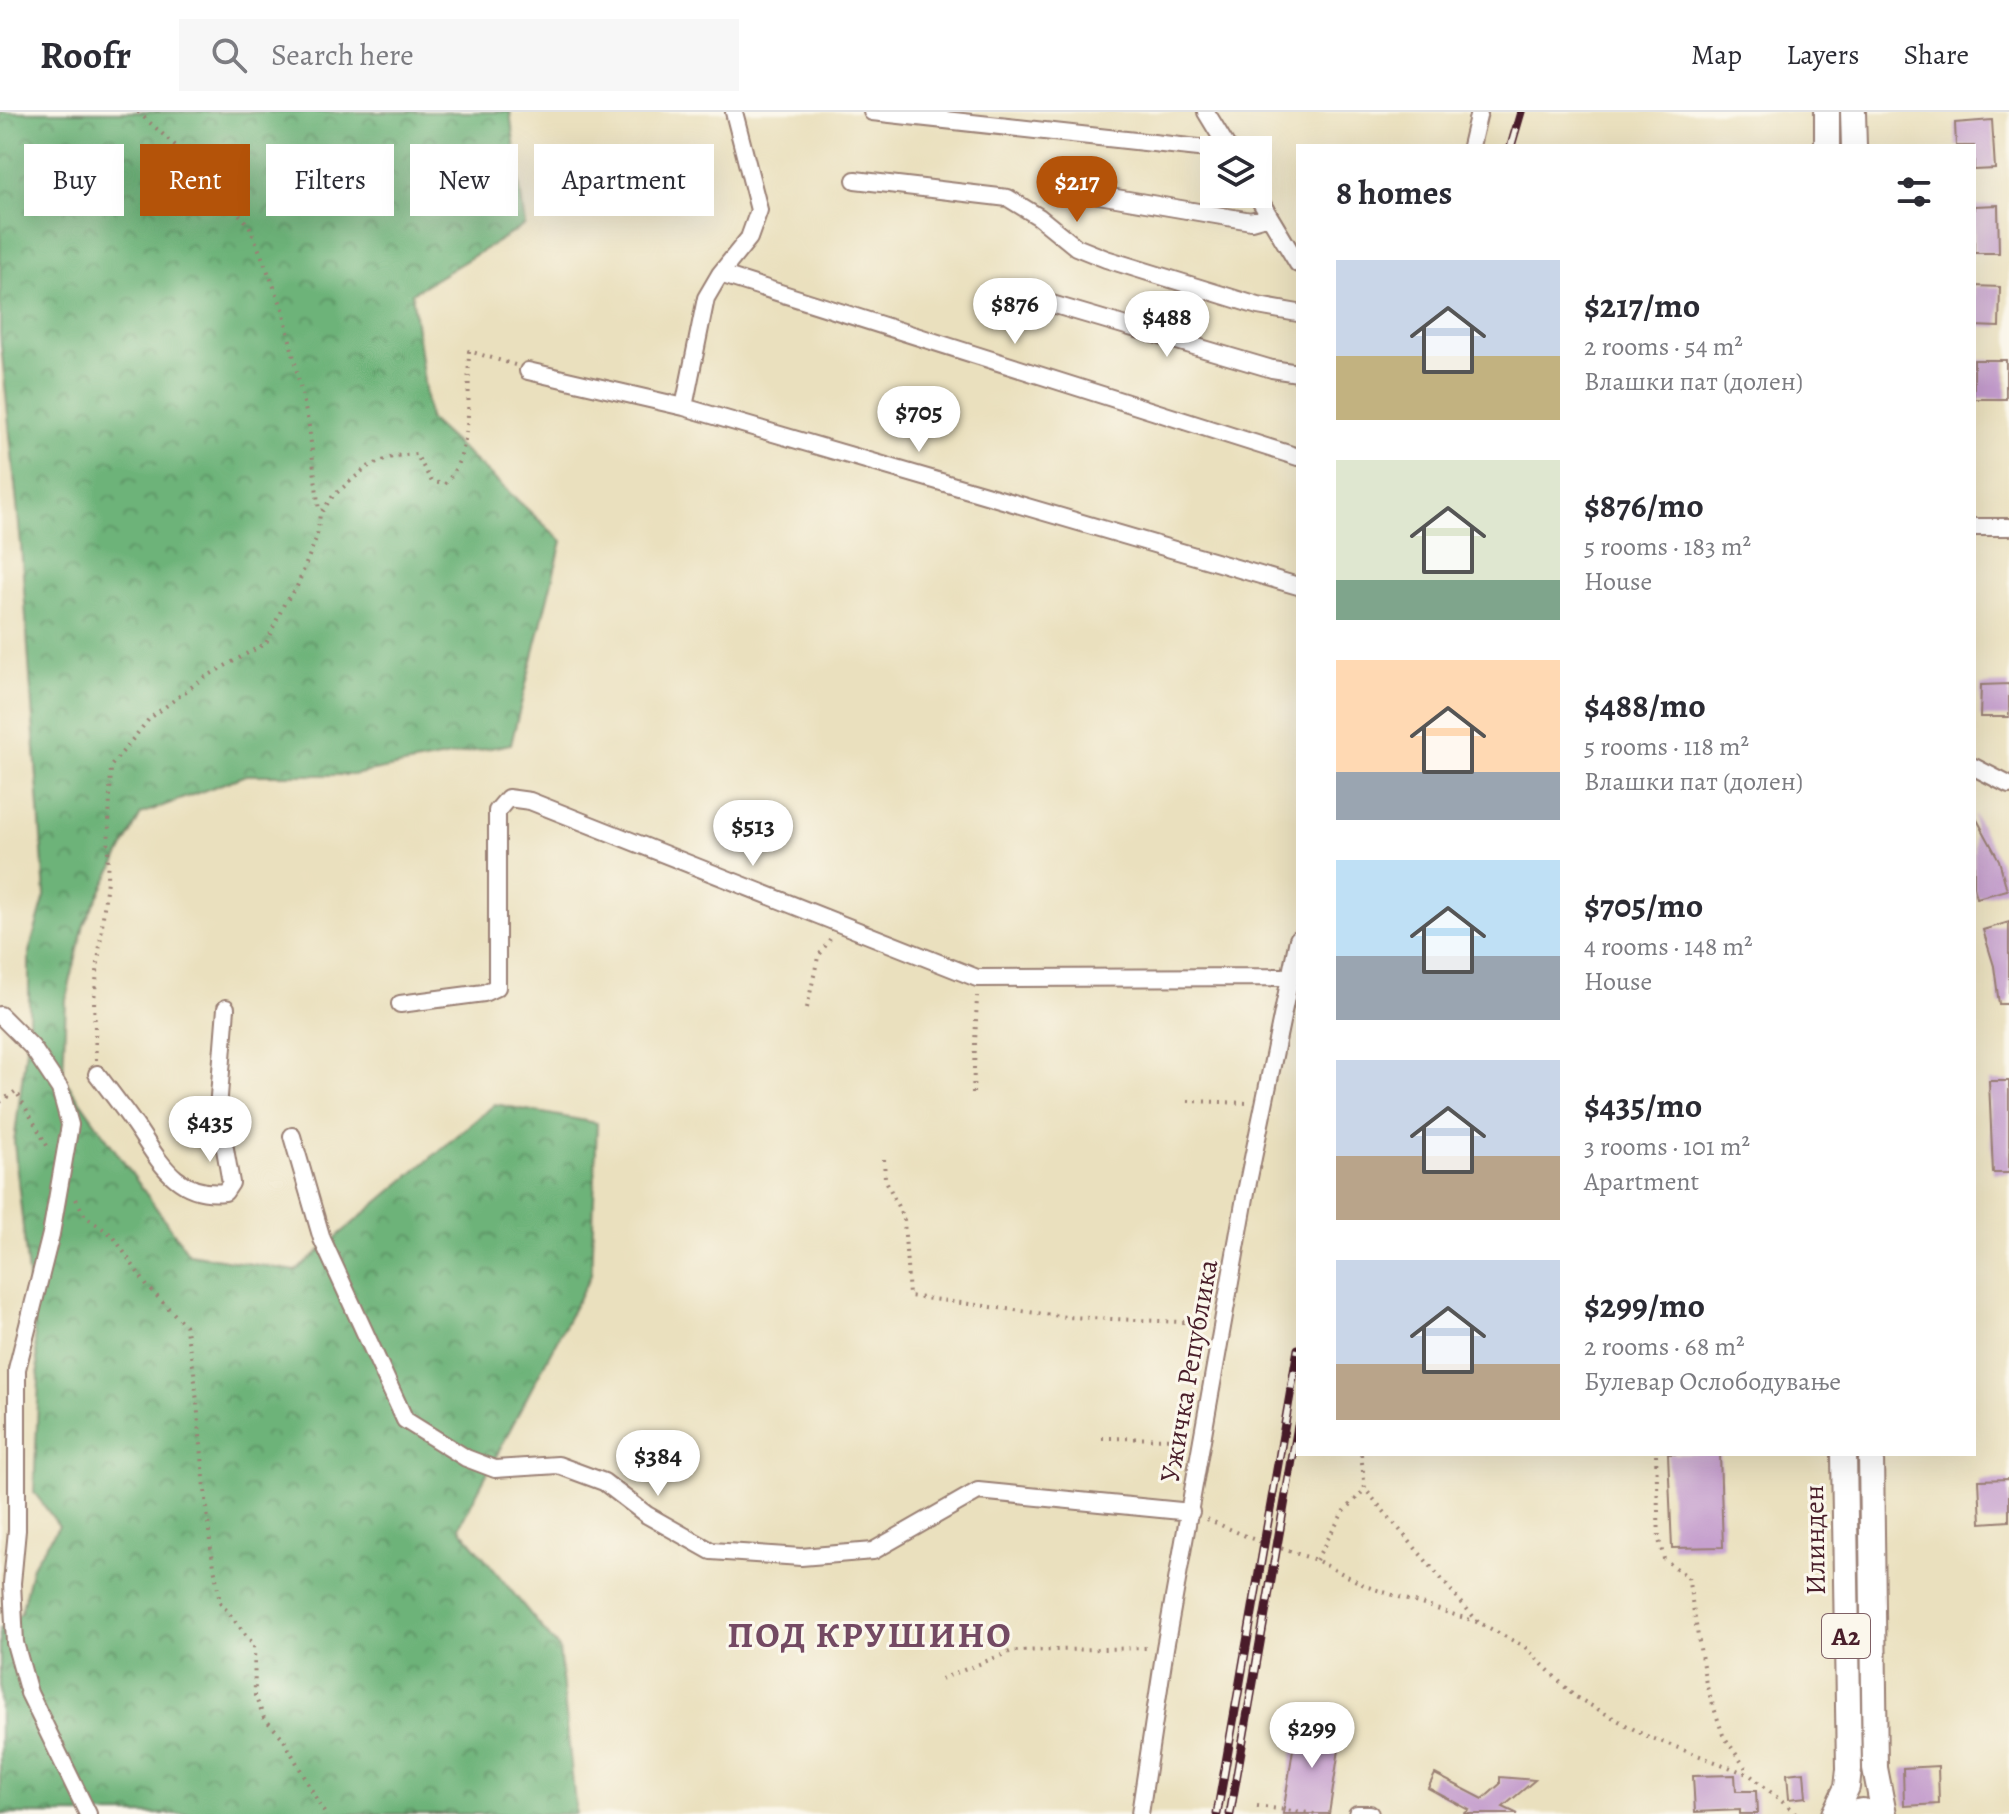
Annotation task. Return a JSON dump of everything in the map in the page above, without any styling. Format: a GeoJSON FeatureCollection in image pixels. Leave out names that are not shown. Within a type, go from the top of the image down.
{"type":"FeatureCollection","features":[{"type":"Feature","properties":{"kind":"main road"},"geometry":{"type":"LineString","coordinates":[[1827,112],[1827,144]]}},
{"type":"Feature","properties":{"kind":"main road"},"geometry":{"type":"LineString","coordinates":[[1853,112],[1854,144]]}},
{"type":"Feature","properties":{"kind":"main road","name":"Илинден"},"geometry":{"type":"LineString","coordinates":[[1834,1814],[1847,1787],[1849,1769],[1844,1456]]}},
{"type":"Feature","properties":{"kind":"main road","name":"Илинден"},"geometry":{"type":"LineString","coordinates":[[1871,1456],[1875,1768],[1884,1814]]}},
{"type":"Feature","properties":{"kind":"main road"},"geometry":{"type":"LineString","coordinates":[[1846,1814],[1862,1811],[1876,1814]]}},
{"type":"Feature","properties":{"kind":"street"},"geometry":{"type":"LineString","coordinates":[[684,407],[706,298],[720,274],[749,238],[759,210],[734,112]]}},
{"type":"Feature","properties":{"kind":"street"},"geometry":{"type":"LineString","coordinates":[[872,112],[1200,148]]}},
{"type":"Feature","properties":{"kind":"street"},"geometry":{"type":"LineString","coordinates":[[1206,112],[1221,136]]}},
{"type":"Feature","properties":{"kind":"street"},"geometry":{"type":"LineString","coordinates":[[1471,144],[1479,112]]}},
{"type":"Feature","properties":{"kind":"street"},"geometry":{"type":"LineString","coordinates":[[855,180],[1008,198],[1039,217],[1076,247],[1106,259],[1258,306],[1296,313]]}},
{"type":"Feature","properties":{"kind":"street"},"geometry":{"type":"LineString","coordinates":[[1087,193],[1251,221],[1269,216]]}},
{"type":"Feature","properties":{"kind":"street"},"geometry":{"type":"LineString","coordinates":[[1264,208],[1296,261]]}},
{"type":"Feature","properties":{"kind":"street"},"geometry":{"type":"LineString","coordinates":[[720,274],[1296,456]]}},
{"type":"Feature","properties":{"kind":"street"},"geometry":{"type":"LineString","coordinates":[[1045,302],[1272,369],[1296,373]]}},
{"type":"Feature","properties":{"kind":"street"},"geometry":{"type":"LineString","coordinates":[[528,371],[684,407],[1296,585]]}},
{"type":"Feature","properties":{"kind":"street"},"geometry":{"type":"LineString","coordinates":[[1976,527],[2009,527]]}},
{"type":"Feature","properties":{"kind":"street"},"geometry":{"type":"LineString","coordinates":[[1976,768],[2009,785]]}},
{"type":"Feature","properties":{"kind":"street"},"geometry":{"type":"LineString","coordinates":[[400,1004],[484,993],[497,987],[500,974],[497,811],[508,798],[530,801],[977,978],[1292,977]]}},
{"type":"Feature","properties":{"kind":"street","name":"Ужичка Република"},"geometry":{"type":"LineString","coordinates":[[1140,1814],[1165,1648],[1223,1324],[1296,952]]}},
{"type":"Feature","properties":{"kind":"street"},"geometry":{"type":"LineString","coordinates":[[97,1074],[137,1128],[156,1162],[193,1188],[211,1194],[225,1192],[231,1183],[218,1109],[226,1008]]}},
{"type":"Feature","properties":{"kind":"street"},"geometry":{"type":"LineString","coordinates":[[0,1015],[32,1047],[60,1089],[70,1125],[51,1234],[17,1369],[17,1530],[12,1583],[15,1643],[29,1693],[88,1814]]}},
{"type":"Feature","properties":{"kind":"street"},"geometry":{"type":"LineString","coordinates":[[292,1136],[322,1239],[405,1420],[466,1458],[495,1469],[558,1465],[604,1482],[647,1515],[711,1551],[801,1557],[873,1551],[978,1491],[1191,1512]]}},
{"type":"Feature","properties":{"kind":"street"},"geometry":{"type":"LineString","coordinates":[[1357,1814],[1370,1814]]}},
{"type":"Feature","properties":{"kind":"path"},"geometry":{"type":"LineString","coordinates":[[97,1074],[94,1000],[98,936],[107,880],[111,766],[149,719],[202,679],[266,643],[284,604],[296,589],[317,536],[320,514],[309,426],[283,309],[249,225],[187,156],[138,112]]}},
{"type":"Feature","properties":{"kind":"path"},"geometry":{"type":"LineString","coordinates":[[320,514],[333,496],[367,467],[395,456],[416,454],[432,482],[445,484],[457,467],[466,436],[469,351],[528,371]]}},
{"type":"Feature","properties":{"kind":"path"},"geometry":{"type":"LineString","coordinates":[[807,1008],[818,957],[841,924]]}},
{"type":"Feature","properties":{"kind":"path"},"geometry":{"type":"LineString","coordinates":[[973,1093],[977,978]]}},
{"type":"Feature","properties":{"kind":"path"},"geometry":{"type":"LineString","coordinates":[[0,1102],[16,1091],[49,1150]]}},
{"type":"Feature","properties":{"kind":"path"},"geometry":{"type":"LineString","coordinates":[[1188,1101],[1264,1104]]}},
{"type":"Feature","properties":{"kind":"path"},"geometry":{"type":"LineString","coordinates":[[884,1159],[885,1178],[904,1220],[909,1296],[1067,1317],[1223,1324]]}},
{"type":"Feature","properties":{"kind":"path"},"geometry":{"type":"LineString","coordinates":[[71,1190],[85,1216],[113,1236],[147,1286],[185,1325],[194,1371],[210,1542],[220,1602],[254,1645],[255,1696],[264,1718],[283,1738],[325,1814]]}},
{"type":"Feature","properties":{"kind":"path"},"geometry":{"type":"LineString","coordinates":[[1102,1438],[1203,1439]]}},
{"type":"Feature","properties":{"kind":"path"},"geometry":{"type":"LineString","coordinates":[[1361,1456],[1365,1489],[1480,1623]]}},
{"type":"Feature","properties":{"kind":"path"},"geometry":{"type":"LineString","coordinates":[[1656,1456],[1659,1540],[1664,1559],[1688,1577],[1706,1684],[1723,1735],[1750,1775],[1797,1814]]}},
{"type":"Feature","properties":{"kind":"path"},"geometry":{"type":"LineString","coordinates":[[1316,1560],[1342,1514],[1365,1489]]}},
{"type":"Feature","properties":{"kind":"path"},"geometry":{"type":"LineString","coordinates":[[1191,1512],[1250,1538],[1316,1560],[1368,1587],[1480,1623],[1525,1647],[1574,1696],[1602,1712],[1644,1735],[1750,1775]]}},
{"type":"Feature","properties":{"kind":"path"},"geometry":{"type":"LineString","coordinates":[[941,1679],[1012,1651],[1165,1648]]}},
{"type":"Feature","properties":{"kind":"path"},"geometry":{"type":"LineString","coordinates":[[1257,1806],[1315,1814]]}},
{"type":"Feature","properties":{"kind":"green space"},"geometry":{"type":"Polygon","coordinates":[[[0,112],[510,112],[514,144],[410,144],[410,216],[518,216],[518,172],[525,225],[412,293],[429,419],[562,541],[511,744],[353,775],[246,775],[141,814],[84,924],[66,1000],[63,1077],[189,1254],[296,1271],[495,1104],[597,1123],[591,1275],[459,1527],[559,1649],[576,1814],[0,1814],[0,1629],[21,1613],[32,1566],[59,1526],[34,1492],[39,1379],[14,1143],[29,1025],[29,952],[45,896],[21,545],[0,334],[0,112]]]}},
{"type":"Feature","properties":{"kind":"building"},"geometry":{"type":"Polygon","coordinates":[[[1992,120],[1995,169],[1976,170],[1976,144],[1956,144],[1955,123],[1992,120]]]}},
{"type":"Feature","properties":{"kind":"building"},"geometry":{"type":"Polygon","coordinates":[[[1998,205],[1999,253],[1976,253],[1976,206],[1998,205]]]}},
{"type":"Feature","properties":{"kind":"building"},"geometry":{"type":"Polygon","coordinates":[[[1976,286],[2000,287],[1999,327],[1976,326],[1976,286]]]}},
{"type":"Feature","properties":{"kind":"building"},"geometry":{"type":"Polygon","coordinates":[[[1976,360],[2006,360],[2006,399],[1976,399],[1976,360]]]}},
{"type":"Feature","properties":{"kind":"building"},"geometry":{"type":"Polygon","coordinates":[[[2009,684],[2009,717],[1980,717],[1981,685],[2009,684]]]}},
{"type":"Feature","properties":{"kind":"building"},"geometry":{"type":"Polygon","coordinates":[[[1976,818],[1999,860],[2007,890],[1977,898],[1976,818]]]}},
{"type":"Feature","properties":{"kind":"building"},"geometry":{"type":"Polygon","coordinates":[[[2009,922],[2009,1004],[1999,1004],[1994,966],[1983,930],[2009,922]]]}},
{"type":"Feature","properties":{"kind":"building"},"geometry":{"type":"Polygon","coordinates":[[[1989,1081],[2009,1081],[2009,1173],[1993,1173],[1989,1081]]]}},
{"type":"Feature","properties":{"kind":"building"},"geometry":{"type":"Polygon","coordinates":[[[1668,1456],[1720,1456],[1723,1547],[1672,1548],[1668,1456]]]}},
{"type":"Feature","properties":{"kind":"building"},"geometry":{"type":"Polygon","coordinates":[[[2009,1479],[2009,1521],[1981,1523],[1979,1480],[2009,1479]]]}},
{"type":"Feature","properties":{"kind":"building"},"geometry":{"type":"Polygon","coordinates":[[[1297,1723],[1342,1730],[1329,1814],[1283,1814],[1297,1723]]]}},
{"type":"Feature","properties":{"kind":"building"},"geometry":{"type":"Polygon","coordinates":[[[1938,1766],[1939,1804],[1904,1806],[1903,1768],[1938,1766]]]}},
{"type":"Feature","properties":{"kind":"building"},"geometry":{"type":"Polygon","coordinates":[[[1804,1772],[1806,1797],[1789,1799],[1787,1774],[1804,1772]]]}},
{"type":"Feature","properties":{"kind":"building"},"geometry":{"type":"Polygon","coordinates":[[[1435,1774],[1483,1799],[1500,1784],[1500,1777],[1535,1780],[1503,1807],[1518,1814],[1464,1814],[1469,1810],[1428,1788],[1435,1774]]]}},
{"type":"Feature","properties":{"kind":"building"},"geometry":{"type":"Polygon","coordinates":[[[1735,1775],[1736,1791],[1756,1791],[1757,1814],[1740,1814],[1740,1810],[1695,1812],[1693,1776],[1735,1775]]]}},
{"type":"Feature","properties":{"kind":"railway"},"geometry":{"type":"LineString","coordinates":[[1512,144],[1521,112]]}},
{"type":"Feature","properties":{"kind":"railway"},"geometry":{"type":"LineString","coordinates":[[1217,1814],[1296,1360]]}},
{"type":"Feature","properties":{"kind":"railway"},"geometry":{"type":"LineString","coordinates":[[1230,1814],[1296,1437]]}},
{"type":"Feature","properties":{"kind":"district","name":"ПОД КРУШИНО"},"geometry":{"type":"Point","coordinates":[870,1634]}}]}
